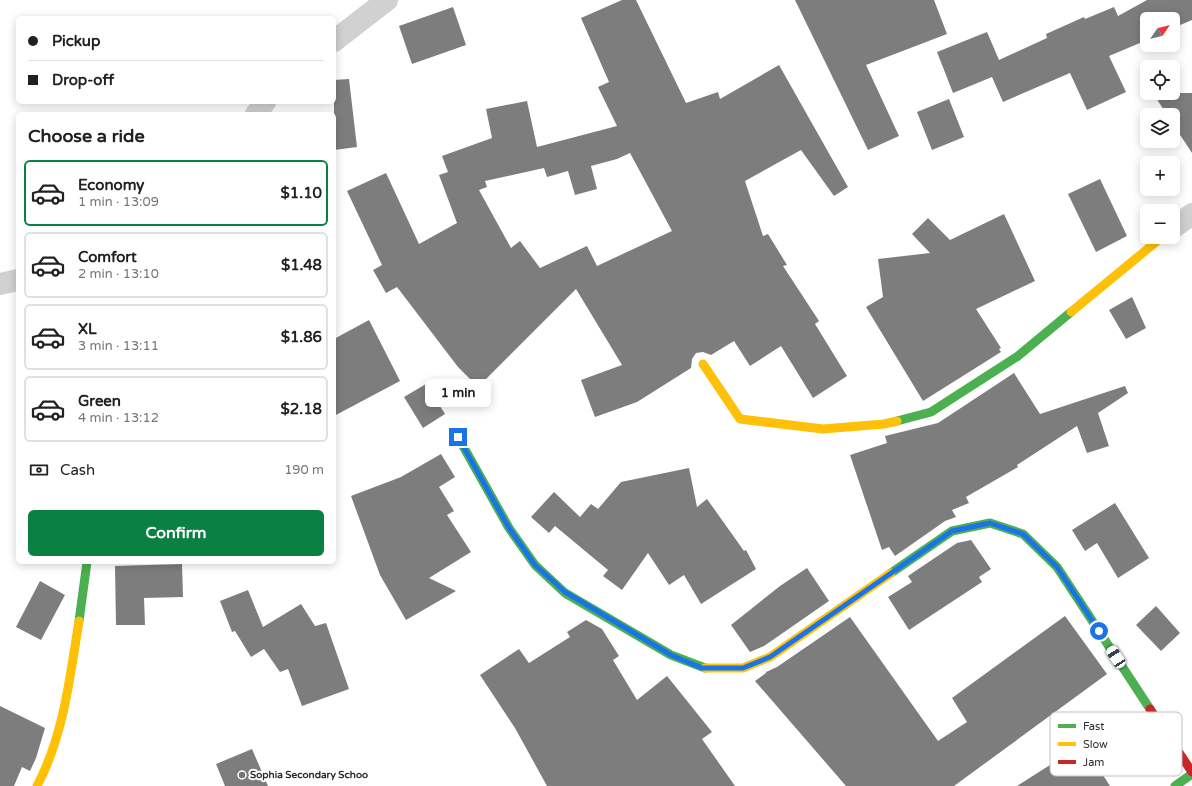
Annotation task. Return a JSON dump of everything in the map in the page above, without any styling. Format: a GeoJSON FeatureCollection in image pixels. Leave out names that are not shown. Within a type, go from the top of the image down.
{"type":"FeatureCollection","features":[{"type":"Feature","properties":{"kind":"main road"},"geometry":{"type":"LineString","coordinates":[[703,364],[740,419],[823,429],[884,424],[931,412],[1018,356],[1154,244]]}},
{"type":"Feature","properties":{"kind":"main road"},"geometry":{"type":"LineString","coordinates":[[458,437],[509,528],[535,565],[565,592],[671,655],[702,668],[743,668],[770,657],[952,531],[990,523],[1023,534],[1057,567],[1152,712]]}},
{"type":"Feature","properties":{"kind":"main road"},"geometry":{"type":"LineString","coordinates":[[37,786],[45,771],[67,700],[87,564]]}},
{"type":"Feature","properties":{"kind":"main road"},"geometry":{"type":"LineString","coordinates":[[1175,786],[1192,773],[1182,758]]}},
{"type":"Feature","properties":{"kind":"street"},"geometry":{"type":"LineString","coordinates":[[336,40],[387,0]]}},
{"type":"Feature","properties":{"kind":"street"},"geometry":{"type":"LineString","coordinates":[[1180,223],[1192,214]]}},
{"type":"Feature","properties":{"kind":"street"},"geometry":{"type":"LineString","coordinates":[[0,284],[16,280]]}},
{"type":"Feature","properties":{"kind":"building"},"geometry":{"type":"Polygon","coordinates":[[[622,0],[636,0],[686,103],[718,92],[720,99],[779,65],[848,187],[834,196],[801,150],[745,181],[763,236],[768,234],[787,265],[783,266],[819,321],[815,324],[847,376],[813,398],[781,346],[750,366],[734,341],[711,355],[703,352],[696,353],[692,359],[691,368],[637,402],[595,417],[581,380],[622,365],[576,289],[478,387],[458,367],[397,287],[386,293],[373,270],[382,265],[347,191],[386,173],[419,244],[457,223],[439,175],[448,172],[442,156],[492,138],[486,109],[527,101],[537,147],[617,126],[598,87],[609,82],[581,18],[622,0]],[[630,153],[617,159],[591,166],[597,189],[575,195],[568,171],[547,177],[544,168],[485,181],[487,187],[479,190],[511,248],[520,241],[540,268],[587,246],[597,266],[672,231],[630,153]]]}},
{"type":"Feature","properties":{"kind":"building"},"geometry":{"type":"Polygon","coordinates":[[[795,0],[934,0],[947,34],[866,65],[899,136],[868,150],[795,0]]]}},
{"type":"Feature","properties":{"kind":"building"},"geometry":{"type":"Polygon","coordinates":[[[1147,0],[1192,0],[1192,20],[1180,25],[1180,12],[1140,12],[1140,43],[1109,56],[1126,92],[1087,110],[1070,73],[1003,102],[992,77],[953,93],[937,52],[987,32],[999,60],[1047,38],[1046,34],[1084,17],[1085,19],[1114,7],[1118,16],[1147,0]]]}},
{"type":"Feature","properties":{"kind":"building"},"geometry":{"type":"Polygon","coordinates":[[[453,7],[466,45],[412,64],[399,26],[453,7]]]}},
{"type":"Feature","properties":{"kind":"building"},"geometry":{"type":"Polygon","coordinates":[[[349,79],[357,147],[336,150],[336,112],[334,112],[334,104],[336,104],[336,80],[349,79]]]}},
{"type":"Feature","properties":{"kind":"building"},"geometry":{"type":"Polygon","coordinates":[[[1180,93],[1192,93],[1192,153],[1180,135],[1180,108],[1163,108],[1157,100],[1180,100],[1180,93]]]}},
{"type":"Feature","properties":{"kind":"building"},"geometry":{"type":"Polygon","coordinates":[[[949,99],[964,137],[932,150],[917,112],[949,99]]]}},
{"type":"Feature","properties":{"kind":"building"},"geometry":{"type":"Polygon","coordinates":[[[1100,179],[1127,236],[1096,252],[1068,194],[1100,179]]]}},
{"type":"Feature","properties":{"kind":"building"},"geometry":{"type":"Polygon","coordinates":[[[1004,214],[1035,281],[976,309],[1001,348],[999,349],[1001,352],[923,401],[866,307],[883,297],[878,259],[930,253],[912,234],[928,218],[950,240],[1004,214]]]}},
{"type":"Feature","properties":{"kind":"building"},"geometry":{"type":"Polygon","coordinates":[[[1132,297],[1146,328],[1126,339],[1109,310],[1132,297]]]}},
{"type":"Feature","properties":{"kind":"building"},"geometry":{"type":"Polygon","coordinates":[[[369,320],[400,381],[336,415],[336,338],[369,320]]]}},
{"type":"Feature","properties":{"kind":"building"},"geometry":{"type":"Polygon","coordinates":[[[1014,373],[1040,414],[1125,386],[1128,393],[1098,413],[1109,446],[1087,453],[1077,426],[1017,465],[1018,467],[966,497],[969,503],[952,510],[956,517],[945,521],[895,556],[889,547],[882,550],[850,455],[887,443],[885,436],[938,423],[1014,373]]]}},
{"type":"Feature","properties":{"kind":"building"},"geometry":{"type":"Polygon","coordinates":[[[426,384],[445,414],[423,428],[404,397],[426,384]]]}},
{"type":"Feature","properties":{"kind":"building"},"geometry":{"type":"Polygon","coordinates":[[[441,454],[455,477],[439,487],[454,511],[447,515],[471,552],[429,578],[456,591],[406,620],[380,575],[351,496],[401,477],[441,454]]]}},
{"type":"Feature","properties":{"kind":"building"},"geometry":{"type":"Polygon","coordinates":[[[689,468],[697,507],[707,499],[744,551],[746,550],[756,569],[701,604],[684,575],[669,585],[648,553],[622,590],[603,576],[608,570],[555,526],[549,533],[531,517],[554,492],[580,517],[591,504],[598,509],[621,482],[689,468]]]}},
{"type":"Feature","properties":{"kind":"building"},"geometry":{"type":"Polygon","coordinates":[[[1115,503],[1149,558],[1118,578],[1097,543],[1085,551],[1072,530],[1115,503]]]}},
{"type":"Feature","properties":{"kind":"building"},"geometry":{"type":"Polygon","coordinates":[[[971,540],[991,569],[979,577],[982,582],[909,630],[888,597],[912,582],[908,576],[957,543],[971,540]]]}},
{"type":"Feature","properties":{"kind":"building"},"geometry":{"type":"Polygon","coordinates":[[[182,564],[183,597],[144,598],[145,625],[116,625],[115,566],[182,564]]]}},
{"type":"Feature","properties":{"kind":"building"},"geometry":{"type":"Polygon","coordinates":[[[807,568],[829,601],[764,646],[750,652],[731,625],[780,586],[807,568]]]}},
{"type":"Feature","properties":{"kind":"building"},"geometry":{"type":"Polygon","coordinates":[[[40,581],[65,595],[41,640],[16,627],[40,581]]]}},
{"type":"Feature","properties":{"kind":"building"},"geometry":{"type":"Polygon","coordinates":[[[248,590],[263,627],[301,604],[315,626],[326,623],[349,689],[302,706],[288,669],[280,672],[264,649],[251,657],[235,631],[232,632],[220,601],[248,590]]]}},
{"type":"Feature","properties":{"kind":"building"},"geometry":{"type":"Polygon","coordinates":[[[1156,606],[1180,633],[1161,651],[1136,625],[1156,606]]]}},
{"type":"Feature","properties":{"kind":"building"},"geometry":{"type":"Polygon","coordinates":[[[1065,616],[1107,674],[1055,712],[1050,712],[1050,716],[954,786],[846,786],[755,681],[766,672],[777,667],[850,617],[938,741],[967,722],[952,698],[1065,616]]]}},
{"type":"Feature","properties":{"kind":"building"},"geometry":{"type":"Polygon","coordinates":[[[586,620],[602,629],[619,656],[613,660],[637,700],[667,676],[712,732],[702,739],[735,786],[547,786],[515,728],[480,675],[519,649],[529,663],[570,637],[567,632],[586,620]]]}},
{"type":"Feature","properties":{"kind":"building"},"geometry":{"type":"Polygon","coordinates":[[[0,706],[45,728],[36,758],[30,771],[22,767],[14,786],[0,786],[0,706]]]}},
{"type":"Feature","properties":{"kind":"building","name":"Sophia Secondary Schoo"},"geometry":{"type":"Polygon","coordinates":[[[252,749],[268,786],[225,786],[216,764],[252,749]]]}},
{"type":"Feature","properties":{"kind":"building"},"geometry":{"type":"Polygon","coordinates":[[[1050,765],[1050,776],[1104,776],[1110,786],[1017,786],[1050,765]]]}},
{"type":"Feature","properties":{"kind":"traffic: fast"},"geometry":{"type":"LineString","coordinates":[[897,421],[931,412],[1018,356],[1071,312]]}},
{"type":"Feature","properties":{"kind":"traffic: fast"},"geometry":{"type":"LineString","coordinates":[[458,437],[509,528],[535,565],[565,593],[671,655],[705,668]]}},
{"type":"Feature","properties":{"kind":"traffic: fast"},"geometry":{"type":"LineString","coordinates":[[891,573],[952,531],[990,523],[1023,534],[1057,567],[1150,709]]}},
{"type":"Feature","properties":{"kind":"traffic: fast"},"geometry":{"type":"LineString","coordinates":[[79,621],[87,564]]}},
{"type":"Feature","properties":{"kind":"traffic: fast"},"geometry":{"type":"LineString","coordinates":[[1175,786],[1192,774]]}},
{"type":"Feature","properties":{"kind":"traffic: slow"},"geometry":{"type":"LineString","coordinates":[[1071,312],[1154,244]]}},
{"type":"Feature","properties":{"kind":"traffic: slow"},"geometry":{"type":"LineString","coordinates":[[703,364],[740,419],[823,429],[884,424],[897,421]]}},
{"type":"Feature","properties":{"kind":"traffic: slow"},"geometry":{"type":"LineString","coordinates":[[705,668],[743,668],[770,657],[891,573]]}},
{"type":"Feature","properties":{"kind":"traffic: slow"},"geometry":{"type":"LineString","coordinates":[[37,786],[46,767],[60,726],[69,684],[79,621]]}},
{"type":"Feature","properties":{"kind":"traffic: jam"},"geometry":{"type":"LineString","coordinates":[[1182,757],[1192,772]]}},
{"type":"Feature","properties":{"kind":"place","name":"Sophia Secondary Schoo"},"geometry":{"type":"Point","coordinates":[242,775]}},
{"type":"Feature","properties":{"kind":"route"},"geometry":{"type":"LineString","coordinates":[[458,437],[509,528],[535,565],[565,592],[671,655],[702,668],[743,668],[770,657],[952,531],[990,523],[1023,534],[1057,567],[1099,631]]}}]}
